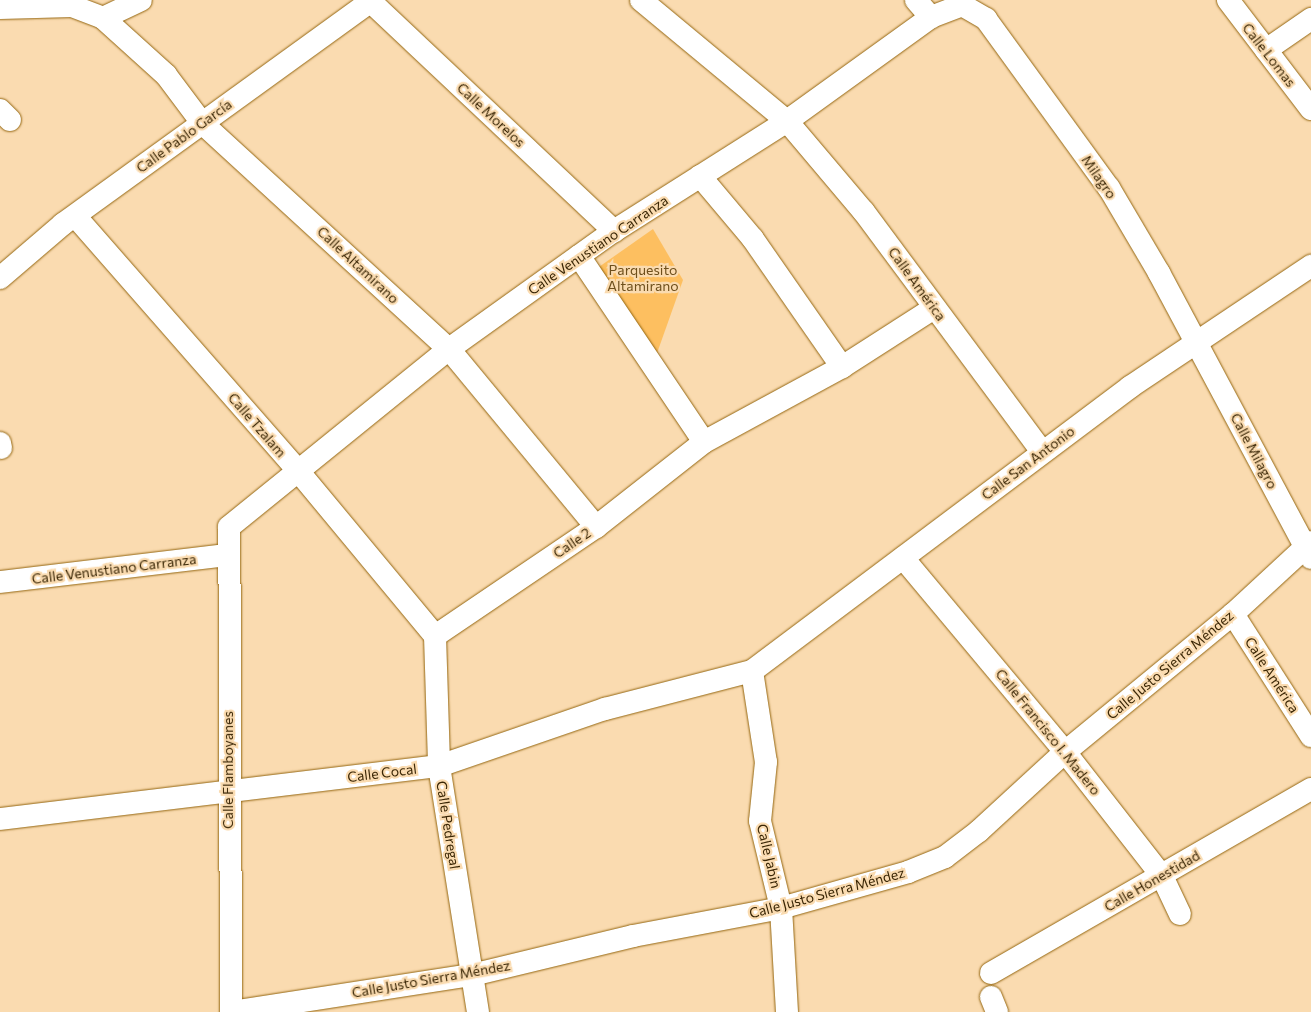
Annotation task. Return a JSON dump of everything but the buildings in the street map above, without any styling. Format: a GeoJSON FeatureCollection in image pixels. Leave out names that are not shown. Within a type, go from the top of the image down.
{"type":"FeatureCollection","features":[{"type":"Feature","properties":{"kind":"street"},"geometry":{"type":"LineString","coordinates":[[0,8],[71,3],[103,18],[140,0]]}},
{"type":"Feature","properties":{"kind":"street"},"geometry":{"type":"LineString","coordinates":[[642,0],[788,121]]}},
{"type":"Feature","properties":{"kind":"street"},"geometry":{"type":"LineString","coordinates":[[916,0],[931,16]]}},
{"type":"Feature","properties":{"kind":"street","name":"Calle Lomas"},"geometry":{"type":"LineString","coordinates":[[1228,0],[1311,109]]}},
{"type":"Feature","properties":{"kind":"street","name":"Calle Pablo García"},"geometry":{"type":"LineString","coordinates":[[0,278],[76,217],[371,1]]}},
{"type":"Feature","properties":{"kind":"street","name":"Calle Morelos"},"geometry":{"type":"LineString","coordinates":[[371,1],[614,231]]}},
{"type":"Feature","properties":{"kind":"street","name":"Calle Venustiano Carranza"},"geometry":{"type":"LineString","coordinates":[[229,527],[449,349],[614,231],[788,121],[931,16],[962,5],[986,19]]}},
{"type":"Feature","properties":{"kind":"street","name":"Calle Altamirano"},"geometry":{"type":"LineString","coordinates":[[103,18],[166,75],[202,123],[449,349],[596,527]]}},
{"type":"Feature","properties":{"kind":"street","name":"Milagro"},"geometry":{"type":"LineString","coordinates":[[986,19],[1109,188],[1197,344]]}},
{"type":"Feature","properties":{"kind":"street"},"geometry":{"type":"LineString","coordinates":[[1266,50],[1311,19]]}},
{"type":"Feature","properties":{"kind":"street","name":"Calle América"},"geometry":{"type":"LineString","coordinates":[[788,121],[864,212],[1042,452]]}},
{"type":"Feature","properties":{"kind":"street"},"geometry":{"type":"LineString","coordinates":[[700,176],[753,239],[842,367]]}},
{"type":"Feature","properties":{"kind":"street","name":"Calle Tzalam"},"geometry":{"type":"LineString","coordinates":[[76,217],[299,472],[434,636]]}},
{"type":"Feature","properties":{"kind":"street"},"geometry":{"type":"LineString","coordinates":[[579,256],[704,442]]}},
{"type":"Feature","properties":{"kind":"street","name":"Calle San Antonio"},"geometry":{"type":"LineString","coordinates":[[752,671],[1130,387],[1311,266]]}},
{"type":"Feature","properties":{"kind":"street","name":"Calle 2"},"geometry":{"type":"LineString","coordinates":[[434,636],[596,527],[704,442],[842,367],[934,308]]}},
{"type":"Feature","properties":{"kind":"street","name":"Calle Milagro"},"geometry":{"type":"LineString","coordinates":[[1197,344],[1309,549]]}},
{"type":"Feature","properties":{"kind":"street","name":"Calle Flamboyanes"},"geometry":{"type":"LineString","coordinates":[[229,527],[228,791],[232,1012]]}},
{"type":"Feature","properties":{"kind":"street","name":"Calle Justo Sierra Méndez"},"geometry":{"type":"LineString","coordinates":[[232,1012],[472,975],[633,936],[781,908],[908,872],[945,857],[979,831],[1065,752],[1309,549]]}},
{"type":"Feature","properties":{"kind":"street","name":"Calle Venustiano Carranza"},"geometry":{"type":"LineString","coordinates":[[0,582],[228,555]]}},
{"type":"Feature","properties":{"kind":"street","name":"Calle Francisco I. Madero"},"geometry":{"type":"LineString","coordinates":[[903,558],[1065,752],[1162,876],[1180,914]]}},
{"type":"Feature","properties":{"kind":"street","name":"Calle América"},"geometry":{"type":"LineString","coordinates":[[1233,614],[1311,736]]}},
{"type":"Feature","properties":{"kind":"street","name":"Calle Pedregal"},"geometry":{"type":"LineString","coordinates":[[434,636],[439,766],[478,1012]]}},
{"type":"Feature","properties":{"kind":"street","name":"Calle Cocal"},"geometry":{"type":"LineString","coordinates":[[0,819],[439,766],[605,709],[752,671]]}},
{"type":"Feature","properties":{"kind":"street","name":"Calle Jabin"},"geometry":{"type":"LineString","coordinates":[[752,671],[766,762],[760,820],[781,908],[787,1012]]}},
{"type":"Feature","properties":{"kind":"street","name":"Calle Honestidad"},"geometry":{"type":"LineString","coordinates":[[991,973],[1311,789]]}},
{"type":"Feature","properties":{"kind":"green space","name":"Parquesito Altamirano"},"geometry":{"type":"Polygon","coordinates":[[[653,229],[683,280],[656,356],[596,269],[653,229]]]}}]}
